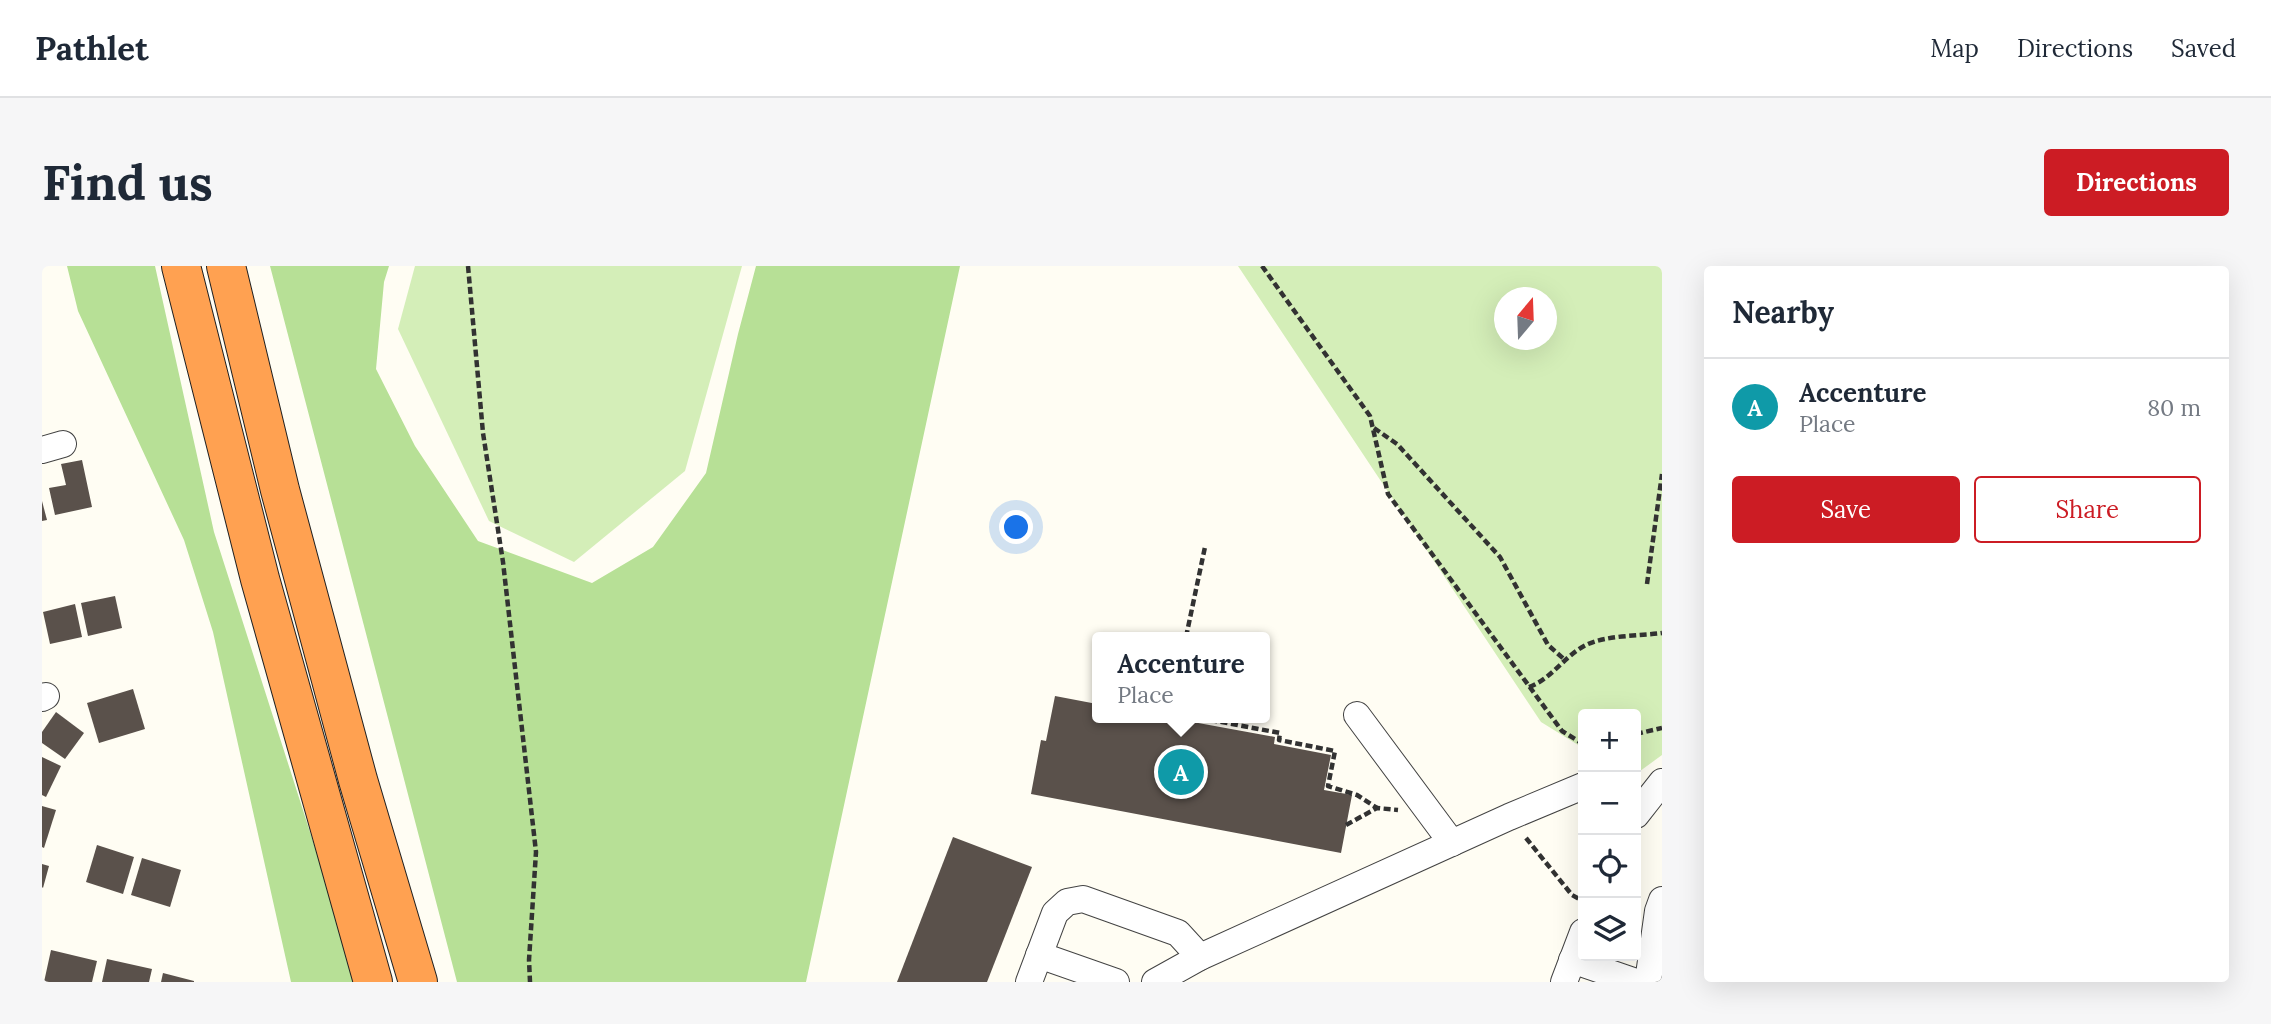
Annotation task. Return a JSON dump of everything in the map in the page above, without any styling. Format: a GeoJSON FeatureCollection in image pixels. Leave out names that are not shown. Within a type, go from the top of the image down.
{"type":"FeatureCollection","features":[{"type":"Feature","properties":{"kind":"highway"},"geometry":{"type":"LineString","coordinates":[[181,266],[260,579],[373,982]]}},
{"type":"Feature","properties":{"kind":"highway"},"geometry":{"type":"LineString","coordinates":[[226,266],[283,503],[358,780],[418,982]]}},
{"type":"Feature","properties":{"kind":"street"},"geometry":{"type":"LineString","coordinates":[[1357,715],[1452,843]]}},
{"type":"Feature","properties":{"kind":"street"},"geometry":{"type":"LineString","coordinates":[[1641,804],[1662,782]]}},
{"type":"Feature","properties":{"kind":"street"},"geometry":{"type":"LineString","coordinates":[[1155,982],[1200,957],[1578,788]]}},
{"type":"Feature","properties":{"kind":"street"},"geometry":{"type":"LineString","coordinates":[[1028,982],[1055,913],[1067,902],[1083,899],[1178,933],[1200,957]]}},
{"type":"Feature","properties":{"kind":"street"},"geometry":{"type":"LineString","coordinates":[[1648,982],[1662,900]]}},
{"type":"Feature","properties":{"kind":"street"},"geometry":{"type":"LineString","coordinates":[[1578,945],[1568,971],[1636,982]]}},
{"type":"Feature","properties":{"kind":"street"},"geometry":{"type":"LineString","coordinates":[[1039,955],[1116,982]]}},
{"type":"Feature","properties":{"kind":"path"},"geometry":{"type":"LineString","coordinates":[[468,266],[483,433],[503,562],[536,852],[530,982]]}},
{"type":"Feature","properties":{"kind":"path"},"geometry":{"type":"LineString","coordinates":[[1262,266],[1370,416],[1388,494],[1562,731],[1578,741]]}},
{"type":"Feature","properties":{"kind":"path"},"geometry":{"type":"LineString","coordinates":[[1373,428],[1397,444],[1500,556],[1548,645],[1565,660]]}},
{"type":"Feature","properties":{"kind":"path"},"geometry":{"type":"LineString","coordinates":[[1647,584],[1662,474]]}},
{"type":"Feature","properties":{"kind":"path"},"geometry":{"type":"LineString","coordinates":[[1187,632],[1205,547]]}},
{"type":"Feature","properties":{"kind":"path"},"geometry":{"type":"LineString","coordinates":[[1529,687],[1543,681],[1584,646],[1597,641],[1662,633]]}},
{"type":"Feature","properties":{"kind":"path"},"geometry":{"type":"LineString","coordinates":[[1227,723],[1280,733],[1279,740],[1335,751],[1328,786],[1357,796],[1377,808]]}},
{"type":"Feature","properties":{"kind":"path"},"geometry":{"type":"LineString","coordinates":[[1641,733],[1662,727]]}},
{"type":"Feature","properties":{"kind":"green space"},"geometry":{"type":"Polygon","coordinates":[[[67,266],[155,266],[214,532],[358,982],[291,982],[213,632],[184,540],[78,311],[67,266]]]}},
{"type":"Feature","properties":{"kind":"green space"},"geometry":{"type":"Polygon","coordinates":[[[270,266],[389,266],[384,282],[376,369],[415,446],[478,541],[592,583],[653,547],[706,473],[756,266],[960,266],[806,982],[457,982],[270,266]]]}},
{"type":"Feature","properties":{"kind":"green space"},"geometry":{"type":"Polygon","coordinates":[[[415,266],[742,266],[685,471],[574,562],[489,521],[398,329],[415,266]]]}},
{"type":"Feature","properties":{"kind":"green space"},"geometry":{"type":"Polygon","coordinates":[[[1238,266],[1662,266],[1662,755],[1641,770],[1641,709],[1578,709],[1578,745],[1541,722],[1238,266]]]}},
{"type":"Feature","properties":{"kind":"building"},"geometry":{"type":"Polygon","coordinates":[[[82,460],[92,507],[55,515],[49,488],[66,485],[61,464],[82,460]]]}},
{"type":"Feature","properties":{"kind":"building"},"geometry":{"type":"Polygon","coordinates":[[[42,501],[47,520],[42,521],[42,501]]]}},
{"type":"Feature","properties":{"kind":"building"},"geometry":{"type":"Polygon","coordinates":[[[115,596],[122,628],[88,636],[81,603],[115,596]]]}},
{"type":"Feature","properties":{"kind":"building"},"geometry":{"type":"Polygon","coordinates":[[[75,604],[82,637],[50,644],[43,612],[75,604]]]}},
{"type":"Feature","properties":{"kind":"building"},"geometry":{"type":"Polygon","coordinates":[[[133,689],[145,729],[99,743],[87,703],[133,689]]]}},
{"type":"Feature","properties":{"kind":"building"},"geometry":{"type":"Polygon","coordinates":[[[1055,696],[1092,703],[1092,723],[1198,723],[1275,737],[1274,744],[1331,755],[1324,790],[1352,795],[1341,853],[1031,794],[1041,740],[1046,741],[1055,696]]]}},
{"type":"Feature","properties":{"kind":"building"},"geometry":{"type":"Polygon","coordinates":[[[56,712],[84,733],[65,759],[42,743],[42,732],[56,712]]]}},
{"type":"Feature","properties":{"kind":"building"},"geometry":{"type":"Polygon","coordinates":[[[42,757],[61,766],[46,797],[42,795],[42,757]]]}},
{"type":"Feature","properties":{"kind":"building"},"geometry":{"type":"Polygon","coordinates":[[[42,806],[56,810],[44,848],[42,847],[42,806]]]}},
{"type":"Feature","properties":{"kind":"building"},"geometry":{"type":"Polygon","coordinates":[[[953,837],[1032,867],[987,982],[897,982],[953,837]]]}},
{"type":"Feature","properties":{"kind":"building"},"geometry":{"type":"Polygon","coordinates":[[[97,845],[134,857],[123,894],[86,882],[97,845]]]}},
{"type":"Feature","properties":{"kind":"building"},"geometry":{"type":"Polygon","coordinates":[[[142,858],[181,870],[170,907],[131,895],[142,858]]]}},
{"type":"Feature","properties":{"kind":"building"},"geometry":{"type":"Polygon","coordinates":[[[42,864],[49,866],[43,888],[42,887],[42,864]]]}},
{"type":"Feature","properties":{"kind":"building"},"geometry":{"type":"Polygon","coordinates":[[[51,950],[97,961],[92,982],[44,982],[51,950]]]}},
{"type":"Feature","properties":{"kind":"building"},"geometry":{"type":"Polygon","coordinates":[[[107,959],[152,969],[149,982],[102,982],[107,959]]]}},
{"type":"Feature","properties":{"kind":"building"},"geometry":{"type":"Polygon","coordinates":[[[163,973],[194,981],[194,982],[161,982],[163,973]]]}},
{"type":"Feature","properties":{"kind":"place","name":"Accenture"},"geometry":{"type":"Point","coordinates":[1181,772]}}]}
